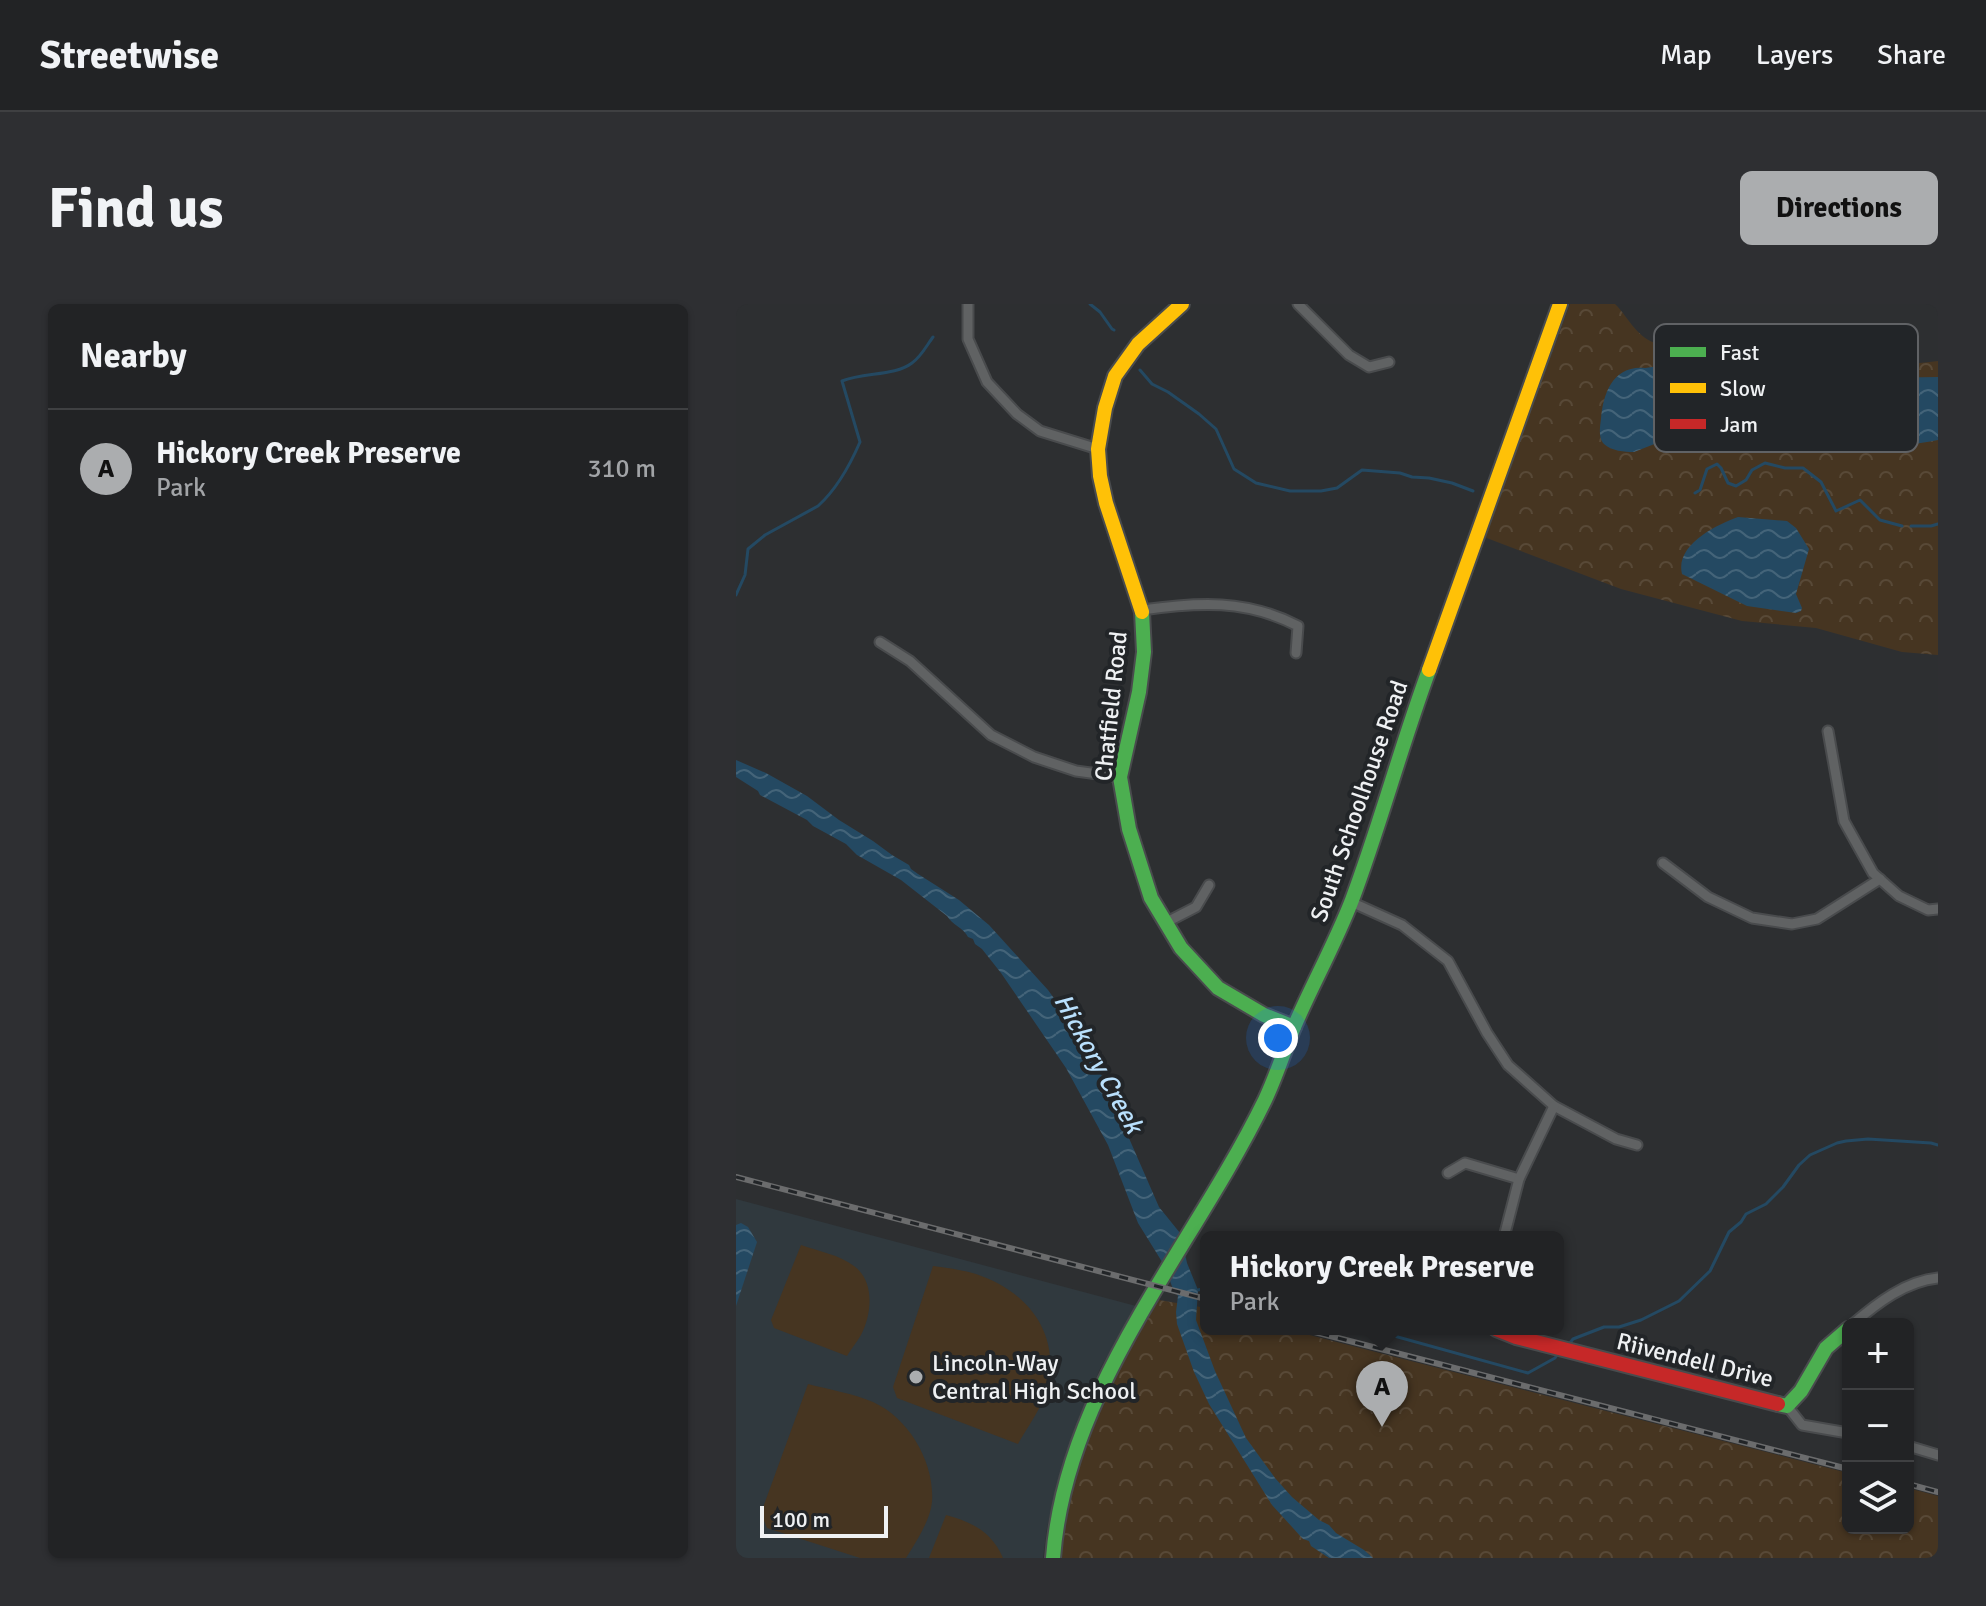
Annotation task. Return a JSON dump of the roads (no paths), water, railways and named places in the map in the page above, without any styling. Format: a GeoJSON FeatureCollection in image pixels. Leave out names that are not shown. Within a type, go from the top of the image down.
{"type":"FeatureCollection","features":[{"type":"Feature","properties":{"kind":"street"},"geometry":{"type":"LineString","coordinates":[[968,304],[968,339],[987,382],[1017,414],[1040,431],[1098,449]]}},
{"type":"Feature","properties":{"kind":"street","name":"Chatfield Road"},"geometry":{"type":"LineString","coordinates":[[1182,304],[1138,344],[1115,376],[1105,408],[1098,449],[1106,503],[1142,610],[1144,652],[1139,692],[1120,777],[1129,829],[1151,898],[1181,948],[1218,988],[1264,1015],[1294,1027]]}},
{"type":"Feature","properties":{"kind":"street"},"geometry":{"type":"LineString","coordinates":[[1298,304],[1349,355],[1369,367],[1389,362]]}},
{"type":"Feature","properties":{"kind":"street","name":"South Schoolhouse Road"},"geometry":{"type":"LineString","coordinates":[[1053,1558],[1066,1480],[1092,1407],[1120,1350],[1225,1176],[1266,1098],[1294,1027],[1351,902],[1410,722],[1560,304]]}},
{"type":"Feature","properties":{"kind":"street"},"geometry":{"type":"LineString","coordinates":[[1142,610],[1179,605],[1250,607],[1298,626],[1296,653]]}},
{"type":"Feature","properties":{"kind":"street"},"geometry":{"type":"LineString","coordinates":[[880,642],[910,661],[991,735],[1034,757],[1076,771],[1120,777]]}},
{"type":"Feature","properties":{"kind":"street"},"geometry":{"type":"LineString","coordinates":[[1828,731],[1844,821],[1873,873],[1899,896],[1928,910],[1938,909]]}},
{"type":"Feature","properties":{"kind":"street"},"geometry":{"type":"LineString","coordinates":[[1663,863],[1708,897],[1752,918],[1792,924],[1817,919],[1880,879]]}},
{"type":"Feature","properties":{"kind":"street"},"geometry":{"type":"LineString","coordinates":[[1165,923],[1196,907],[1209,885]]}},
{"type":"Feature","properties":{"kind":"street"},"geometry":{"type":"LineString","coordinates":[[1351,902],[1402,925],[1448,961],[1508,1065],[1554,1106],[1616,1139],[1637,1145]]}},
{"type":"Feature","properties":{"kind":"street"},"geometry":{"type":"LineString","coordinates":[[1506,1231],[1519,1179],[1554,1106]]}},
{"type":"Feature","properties":{"kind":"street"},"geometry":{"type":"LineString","coordinates":[[1448,1173],[1465,1163],[1519,1179]]}},
{"type":"Feature","properties":{"kind":"street"},"geometry":{"type":"LineString","coordinates":[[1860,1318],[1875,1305],[1923,1279],[1938,1278]]}},
{"type":"Feature","properties":{"kind":"street","name":"Riivendell Drive"},"geometry":{"type":"LineString","coordinates":[[1514,1335],[1787,1406],[1801,1391],[1826,1348],[1842,1334]]}},
{"type":"Feature","properties":{"kind":"street"},"geometry":{"type":"LineString","coordinates":[[1787,1406],[1802,1425],[1842,1432]]}},
{"type":"Feature","properties":{"kind":"street"},"geometry":{"type":"LineString","coordinates":[[1914,1448],[1938,1455]]}},
{"type":"Feature","properties":{"kind":"water"},"geometry":{"type":"Polygon","coordinates":[[[1654,367],[1654,444],[1634,452],[1614,450],[1602,441],[1600,435],[1604,399],[1618,376],[1634,368],[1654,367]]]}},
{"type":"Feature","properties":{"kind":"water"},"geometry":{"type":"Polygon","coordinates":[[[1918,377],[1938,377],[1938,440],[1918,443],[1918,377]]]}},
{"type":"Feature","properties":{"kind":"water"},"geometry":{"type":"Polygon","coordinates":[[[1738,517],[1787,521],[1796,528],[1809,549],[1796,594],[1801,611],[1796,613],[1747,606],[1682,574],[1681,564],[1691,545],[1719,525],[1738,517]]]}},
{"type":"Feature","properties":{"kind":"water"},"geometry":{"type":"Polygon","coordinates":[[[736,760],[766,773],[807,796],[909,865],[989,925],[1048,990],[1094,1058],[1159,1207],[1180,1233],[1198,1290],[1196,1320],[1200,1335],[1246,1438],[1292,1497],[1373,1558],[1329,1558],[1303,1539],[1272,1505],[1209,1404],[1194,1372],[1177,1324],[1178,1296],[1164,1265],[1138,1223],[1108,1145],[1066,1068],[982,949],[947,916],[901,880],[857,855],[846,844],[807,820],[760,795],[736,777],[736,760]]]}},
{"type":"Feature","properties":{"kind":"water"},"geometry":{"type":"Polygon","coordinates":[[[741,1223],[748,1227],[757,1242],[736,1306],[736,1225],[741,1223]]]}},
{"type":"Feature","properties":{"kind":"waterway"},"geometry":{"type":"LineString","coordinates":[[1090,304],[1114,330]]}},
{"type":"Feature","properties":{"kind":"waterway"},"geometry":{"type":"LineString","coordinates":[[736,595],[745,575],[748,549],[765,535],[818,506],[837,484],[852,459],[860,442],[842,381],[905,367],[918,358],[933,337]]}},
{"type":"Feature","properties":{"kind":"waterway"},"geometry":{"type":"LineString","coordinates":[[1140,370],[1152,384],[1168,392],[1216,429],[1234,469],[1256,483],[1290,491],[1321,491],[1337,488],[1362,470],[1429,478],[1473,491]]}},
{"type":"Feature","properties":{"kind":"waterway"},"geometry":{"type":"LineString","coordinates":[[1695,493],[1700,490],[1707,469],[1717,464],[1728,483],[1736,486],[1746,480],[1752,470],[1765,463],[1803,468],[1821,482],[1836,511],[1860,500],[1880,520],[1902,526]]}},
{"type":"Feature","properties":{"kind":"waterway"},"geometry":{"type":"LineString","coordinates":[[1911,526],[1938,524]]}},
{"type":"Feature","properties":{"kind":"waterway"},"geometry":{"type":"LineString","coordinates":[[1569,1344],[1573,1339],[1604,1327],[1619,1327],[1641,1320],[1679,1301],[1710,1271],[1729,1232],[1746,1214],[1766,1204],[1810,1155],[1837,1143],[1868,1139],[1938,1145]]}},
{"type":"Feature","properties":{"kind":"waterway"},"geometry":{"type":"LineString","coordinates":[[1391,1335],[1528,1373],[1555,1358],[1559,1352]]}},
{"type":"Feature","properties":{"kind":"railway"},"geometry":{"type":"LineString","coordinates":[[736,1177],[1200,1297]]}},
{"type":"Feature","properties":{"kind":"railway"},"geometry":{"type":"LineString","coordinates":[[1326,1335],[1842,1467]]}},
{"type":"Feature","properties":{"kind":"railway"},"geometry":{"type":"LineString","coordinates":[[1914,1486],[1938,1492]]}},
{"type":"Feature","properties":{"kind":"place","name":"Lincoln-Way Central High School"},"geometry":{"type":"Point","coordinates":[916,1377]}},
{"type":"Feature","properties":{"kind":"place","name":"Hickory Creek Preserve"},"geometry":{"type":"Point","coordinates":[1382,1427]}},
{"type":"Feature","properties":{"kind":"water label","name":"Hickory Creek"},"geometry":{"type":"Point","coordinates":[1099,1063]}}]}
